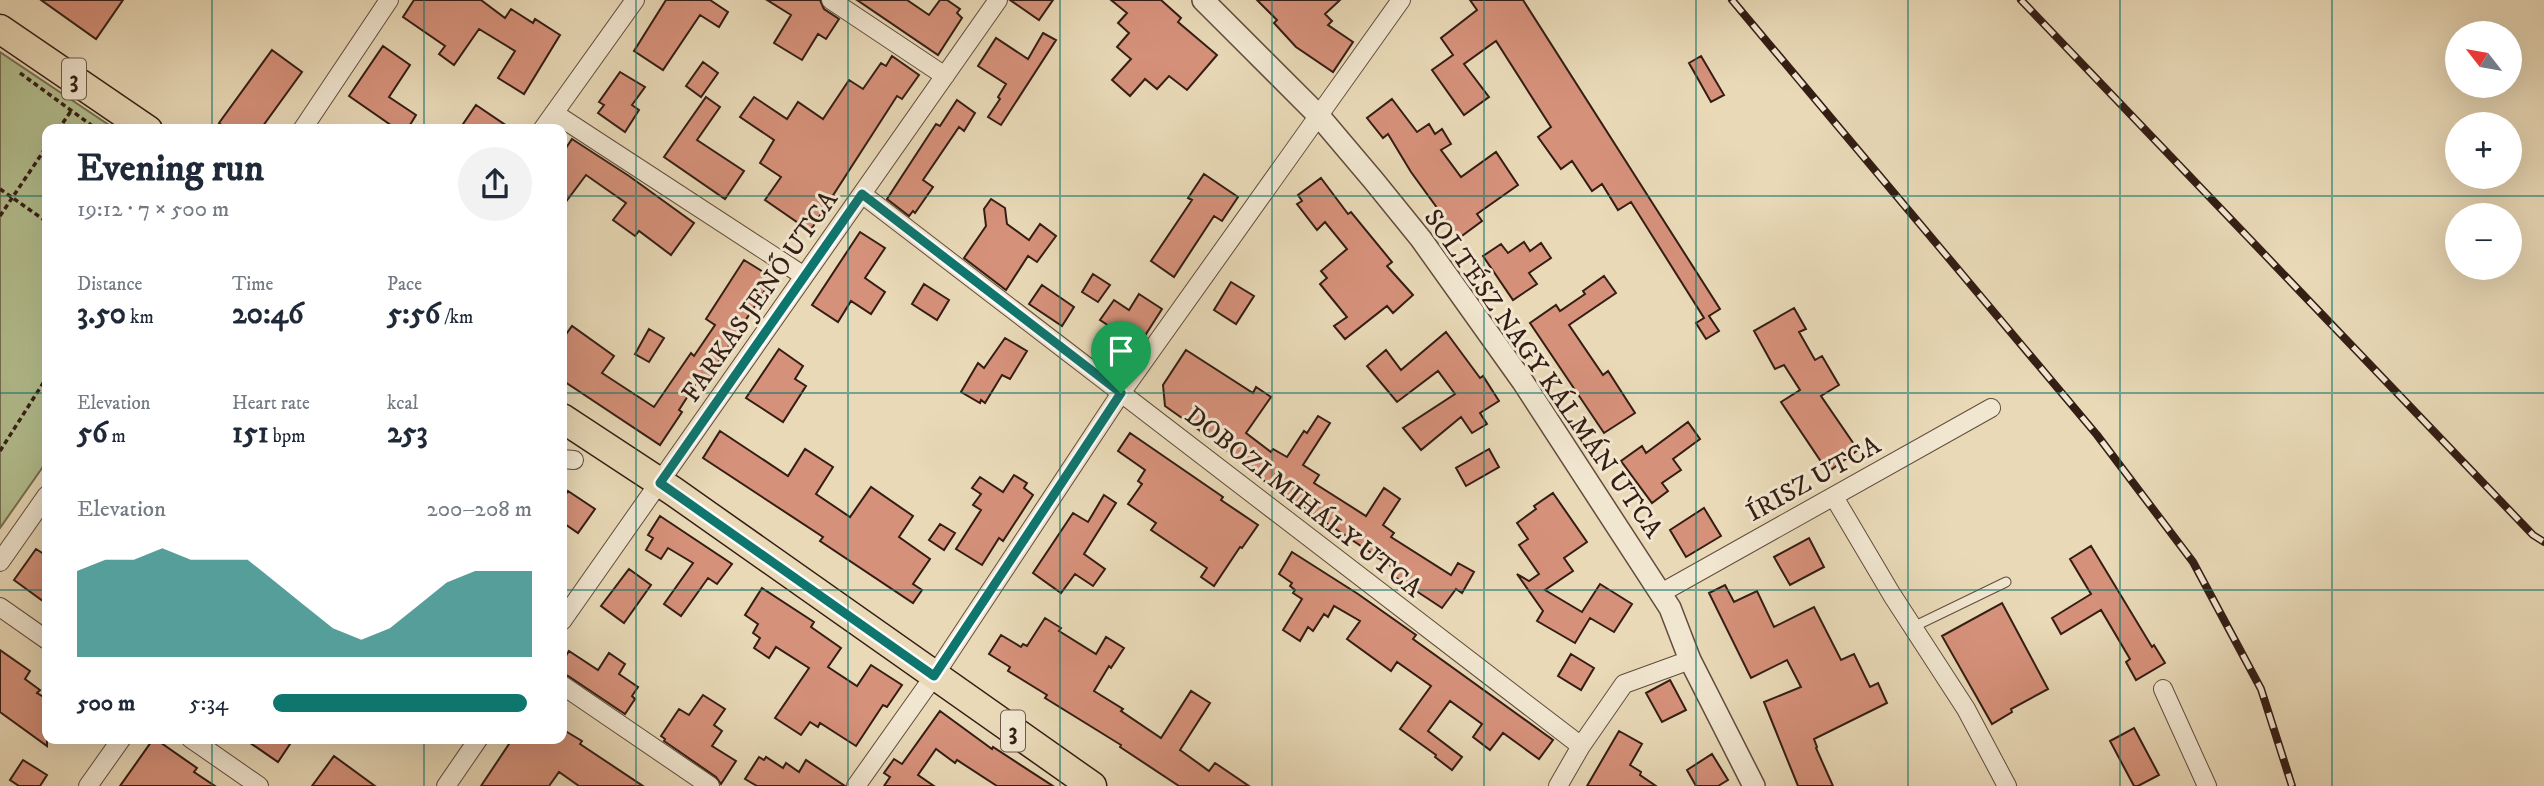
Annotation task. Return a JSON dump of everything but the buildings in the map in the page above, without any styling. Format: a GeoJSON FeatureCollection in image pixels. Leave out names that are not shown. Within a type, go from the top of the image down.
{"type":"FeatureCollection","features":[{"type":"Feature","properties":{"kind":"main road","name":"3"},"geometry":{"type":"LineString","coordinates":[[0,29],[139,124]]}},
{"type":"Feature","properties":{"kind":"main road","name":"3"},"geometry":{"type":"LineString","coordinates":[[567,421],[660,483],[1092,786]]}},
{"type":"Feature","properties":{"kind":"street"},"geometry":{"type":"LineString","coordinates":[[306,124],[389,0]]}},
{"type":"Feature","properties":{"kind":"street"},"geometry":{"type":"LineString","coordinates":[[546,124],[635,0]]}},
{"type":"Feature","properties":{"kind":"street"},"geometry":{"type":"LineString","coordinates":[[831,0],[945,76]]}},
{"type":"Feature","properties":{"kind":"street","name":"FARKAS JENŐ UTCA"},"geometry":{"type":"LineString","coordinates":[[567,614],[998,0]]}},
{"type":"Feature","properties":{"kind":"street","name":"SOLTÉSZ NAGY KÁLMÁN UTCA"},"geometry":{"type":"LineString","coordinates":[[1203,0],[1319,116],[1421,239],[1523,382],[1670,608],[1690,660],[1754,786]]}},
{"type":"Feature","properties":{"kind":"street"},"geometry":{"type":"LineString","coordinates":[[856,786],[934,676],[1121,393],[1401,0]]}},
{"type":"Feature","properties":{"kind":"street"},"geometry":{"type":"LineString","coordinates":[[554,113],[804,276]]}},
{"type":"Feature","properties":{"kind":"street","name":"DOBOZI MIHÁLY UTCA"},"geometry":{"type":"LineString","coordinates":[[862,194],[1581,746]]}},
{"type":"Feature","properties":{"kind":"street","name":"ÍRISZ UTCA"},"geometry":{"type":"LineString","coordinates":[[1661,593],[1991,408]]}},
{"type":"Feature","properties":{"kind":"street"},"geometry":{"type":"LineString","coordinates":[[1834,497],[1966,709],[2007,786]]}},
{"type":"Feature","properties":{"kind":"street"},"geometry":{"type":"LineString","coordinates":[[0,562],[42,502]]}},
{"type":"Feature","properties":{"kind":"street"},"geometry":{"type":"LineString","coordinates":[[0,607],[42,636]]}},
{"type":"Feature","properties":{"kind":"street"},"geometry":{"type":"LineString","coordinates":[[1558,786],[1581,746],[1624,684],[1690,660]]}},
{"type":"Feature","properties":{"kind":"street"},"geometry":{"type":"LineString","coordinates":[[567,688],[710,786]]}},
{"type":"Feature","properties":{"kind":"street"},"geometry":{"type":"LineString","coordinates":[[2163,689],[2207,786]]}},
{"type":"Feature","properties":{"kind":"street"},"geometry":{"type":"LineString","coordinates":[[88,786],[118,744]]}},
{"type":"Feature","properties":{"kind":"street"},"geometry":{"type":"LineString","coordinates":[[199,744],[259,786]]}},
{"type":"Feature","properties":{"kind":"street"},"geometry":{"type":"LineString","coordinates":[[446,786],[476,744]]}},
{"type":"Feature","properties":{"kind":"lane"},"geometry":{"type":"LineString","coordinates":[[1913,627],[2006,582]]}},
{"type":"Feature","properties":{"kind":"path"},"geometry":{"type":"LineString","coordinates":[[10,65],[89,124]]}},
{"type":"Feature","properties":{"kind":"path"},"geometry":{"type":"LineString","coordinates":[[62,124],[71,111]]}},
{"type":"Feature","properties":{"kind":"path"},"geometry":{"type":"LineString","coordinates":[[0,216],[42,153]]}},
{"type":"Feature","properties":{"kind":"path"},"geometry":{"type":"LineString","coordinates":[[0,189],[42,218]]}},
{"type":"Feature","properties":{"kind":"path"},"geometry":{"type":"LineString","coordinates":[[0,451],[42,385]]}},
{"type":"Feature","properties":{"kind":"green space"},"geometry":{"type":"Polygon","coordinates":[[[0,52],[108,124],[42,124],[42,468],[0,528],[0,52]]]}},
{"type":"Feature","properties":{"kind":"railway"},"geometry":{"type":"LineString","coordinates":[[1732,0],[2097,435],[2193,562],[2261,689],[2292,786]]}},
{"type":"Feature","properties":{"kind":"railway"},"geometry":{"type":"LineString","coordinates":[[2021,0],[2533,535],[2544,542]]}},
{"type":"Feature","properties":{"kind":"route"},"geometry":{"type":"LineString","coordinates":[[862,194],[1121,393],[934,676],[660,483],[862,194]]}}]}
